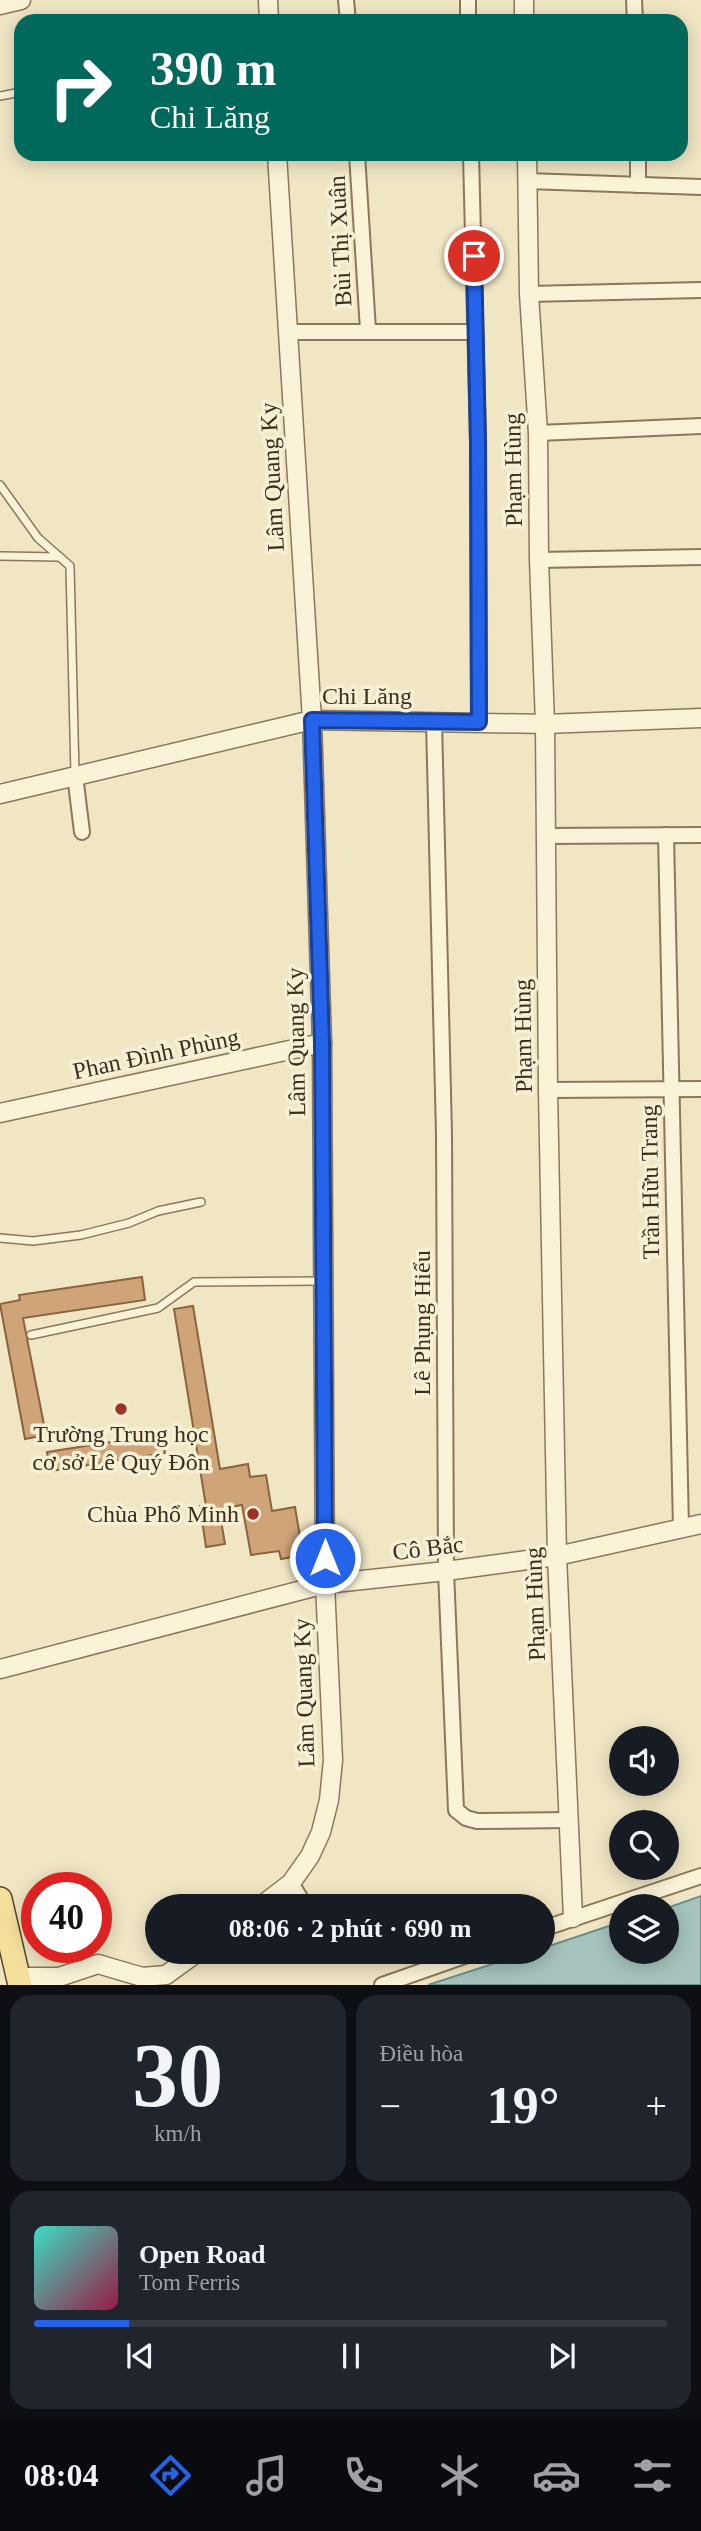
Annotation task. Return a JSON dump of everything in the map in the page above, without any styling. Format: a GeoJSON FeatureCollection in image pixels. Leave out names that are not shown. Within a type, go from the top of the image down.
{"type":"FeatureCollection","features":[{"type":"Feature","properties":{"kind":"main road"},"geometry":{"type":"LineString","coordinates":[[0,1899],[19,1981]]}},
{"type":"Feature","properties":{"kind":"street"},"geometry":{"type":"LineString","coordinates":[[0,5],[21,0]]}},
{"type":"Feature","properties":{"kind":"street","name":"Lâm Quang Ky"},"geometry":{"type":"LineString","coordinates":[[277,161],[312,720],[322,1043],[325,1584],[333,1760],[329,1800],[321,1832],[310,1856],[291,1883],[277,1894]]}},
{"type":"Feature","properties":{"kind":"street","name":"Bùi Thị Xuân"},"geometry":{"type":"LineString","coordinates":[[289,332],[368,330],[357,161]]}},
{"type":"Feature","properties":{"kind":"street"},"geometry":{"type":"LineString","coordinates":[[471,161],[479,722]]}},
{"type":"Feature","properties":{"kind":"street","name":"Phạm Hùng"},"geometry":{"type":"LineString","coordinates":[[527,161],[529,294],[538,433],[545,724],[548,1090],[557,1556],[573,1919]]}},
{"type":"Feature","properties":{"kind":"street"},"geometry":{"type":"LineString","coordinates":[[638,161],[638,185]]}},
{"type":"Feature","properties":{"kind":"street"},"geometry":{"type":"LineString","coordinates":[[527,181],[701,187]]}},
{"type":"Feature","properties":{"kind":"street"},"geometry":{"type":"LineString","coordinates":[[529,294],[701,290]]}},
{"type":"Feature","properties":{"kind":"street"},"geometry":{"type":"LineString","coordinates":[[368,330],[475,331]]}},
{"type":"Feature","properties":{"kind":"street"},"geometry":{"type":"LineString","coordinates":[[538,433],[701,426]]}},
{"type":"Feature","properties":{"kind":"street"},"geometry":{"type":"LineString","coordinates":[[539,560],[701,557]]}},
{"type":"Feature","properties":{"kind":"street","name":"Chi Lăng"},"geometry":{"type":"LineString","coordinates":[[0,794],[312,720],[545,724],[701,718]]}},
{"type":"Feature","properties":{"kind":"street","name":"Lê Phụng Hiểu"},"geometry":{"type":"LineString","coordinates":[[434,721],[444,1134],[446,1571],[456,1810],[466,1818],[477,1821],[567,1820]]}},
{"type":"Feature","properties":{"kind":"street"},"geometry":{"type":"LineString","coordinates":[[75,775],[82,832]]}},
{"type":"Feature","properties":{"kind":"street","name":"Trần Hữu Trang"},"geometry":{"type":"LineString","coordinates":[[666,835],[681,1529]]}},
{"type":"Feature","properties":{"kind":"street"},"geometry":{"type":"LineString","coordinates":[[546,836],[701,835]]}},
{"type":"Feature","properties":{"kind":"street","name":"Phan Đình Phùng"},"geometry":{"type":"LineString","coordinates":[[0,1113],[322,1043]]}},
{"type":"Feature","properties":{"kind":"street"},"geometry":{"type":"LineString","coordinates":[[548,1090],[701,1088]]}},
{"type":"Feature","properties":{"kind":"street","name":"Cô Bắc"},"geometry":{"type":"LineString","coordinates":[[0,1669],[325,1584],[557,1556],[701,1524]]}},
{"type":"Feature","properties":{"kind":"street"},"geometry":{"type":"LineString","coordinates":[[555,1925],[701,1875]]}},
{"type":"Feature","properties":{"kind":"street"},"geometry":{"type":"LineString","coordinates":[[291,1883],[298,1894]]}},
{"type":"Feature","properties":{"kind":"street"},"geometry":{"type":"LineString","coordinates":[[19,1981],[59,1977],[98,1964],[142,1977],[166,1975],[181,1964]]}},
{"type":"Feature","properties":{"kind":"street"},"geometry":{"type":"LineString","coordinates":[[382,1985],[442,1964]]}},
{"type":"Feature","properties":{"kind":"lane"},"geometry":{"type":"LineString","coordinates":[[0,485],[38,538],[70,566],[75,775]]}},
{"type":"Feature","properties":{"kind":"lane"},"geometry":{"type":"LineString","coordinates":[[0,556],[61,557]]}},
{"type":"Feature","properties":{"kind":"lane"},"geometry":{"type":"LineString","coordinates":[[0,1238],[33,1241],[81,1235],[129,1223],[158,1211],[201,1202]]}},
{"type":"Feature","properties":{"kind":"lane"},"geometry":{"type":"LineString","coordinates":[[31,1335],[158,1308],[194,1282],[323,1282]]}},
{"type":"Feature","properties":{"kind":"water"},"geometry":{"type":"Polygon","coordinates":[[[701,1896],[701,1985],[428,1985],[492,1964],[555,1964],[555,1944],[609,1926],[609,1964],[679,1964],[679,1904],[701,1896]]]}},
{"type":"Feature","properties":{"kind":"building"},"geometry":{"type":"Polygon","coordinates":[[[142,1277],[145,1300],[23,1318],[46,1435],[25,1439],[0,1304],[20,1300],[19,1295],[142,1277]]]}},
{"type":"Feature","properties":{"kind":"building"},"geometry":{"type":"Polygon","coordinates":[[[193,1306],[220,1469],[248,1464],[250,1477],[266,1475],[272,1511],[295,1507],[303,1555],[281,1559],[279,1551],[251,1555],[242,1505],[219,1509],[225,1544],[206,1547],[200,1506],[206,1506],[174,1309],[193,1306]]]}},
{"type":"Feature","properties":{"kind":"building"},"geometry":{"type":"Polygon","coordinates":[[[162,1434],[165,1453],[50,1471],[47,1452],[162,1434]]]}},
{"type":"Feature","properties":{"kind":"place","name":"Trường Trung học cơ sở Lê Quý Đôn"},"geometry":{"type":"Point","coordinates":[121,1409]}},
{"type":"Feature","properties":{"kind":"place","name":"Chùa Phổ Minh"},"geometry":{"type":"Point","coordinates":[253,1514]}},
{"type":"Feature","properties":{"kind":"route"},"geometry":{"type":"LineString","coordinates":[[325,1558],[322,1043],[312,720],[479,722],[474,256]]}}]}
